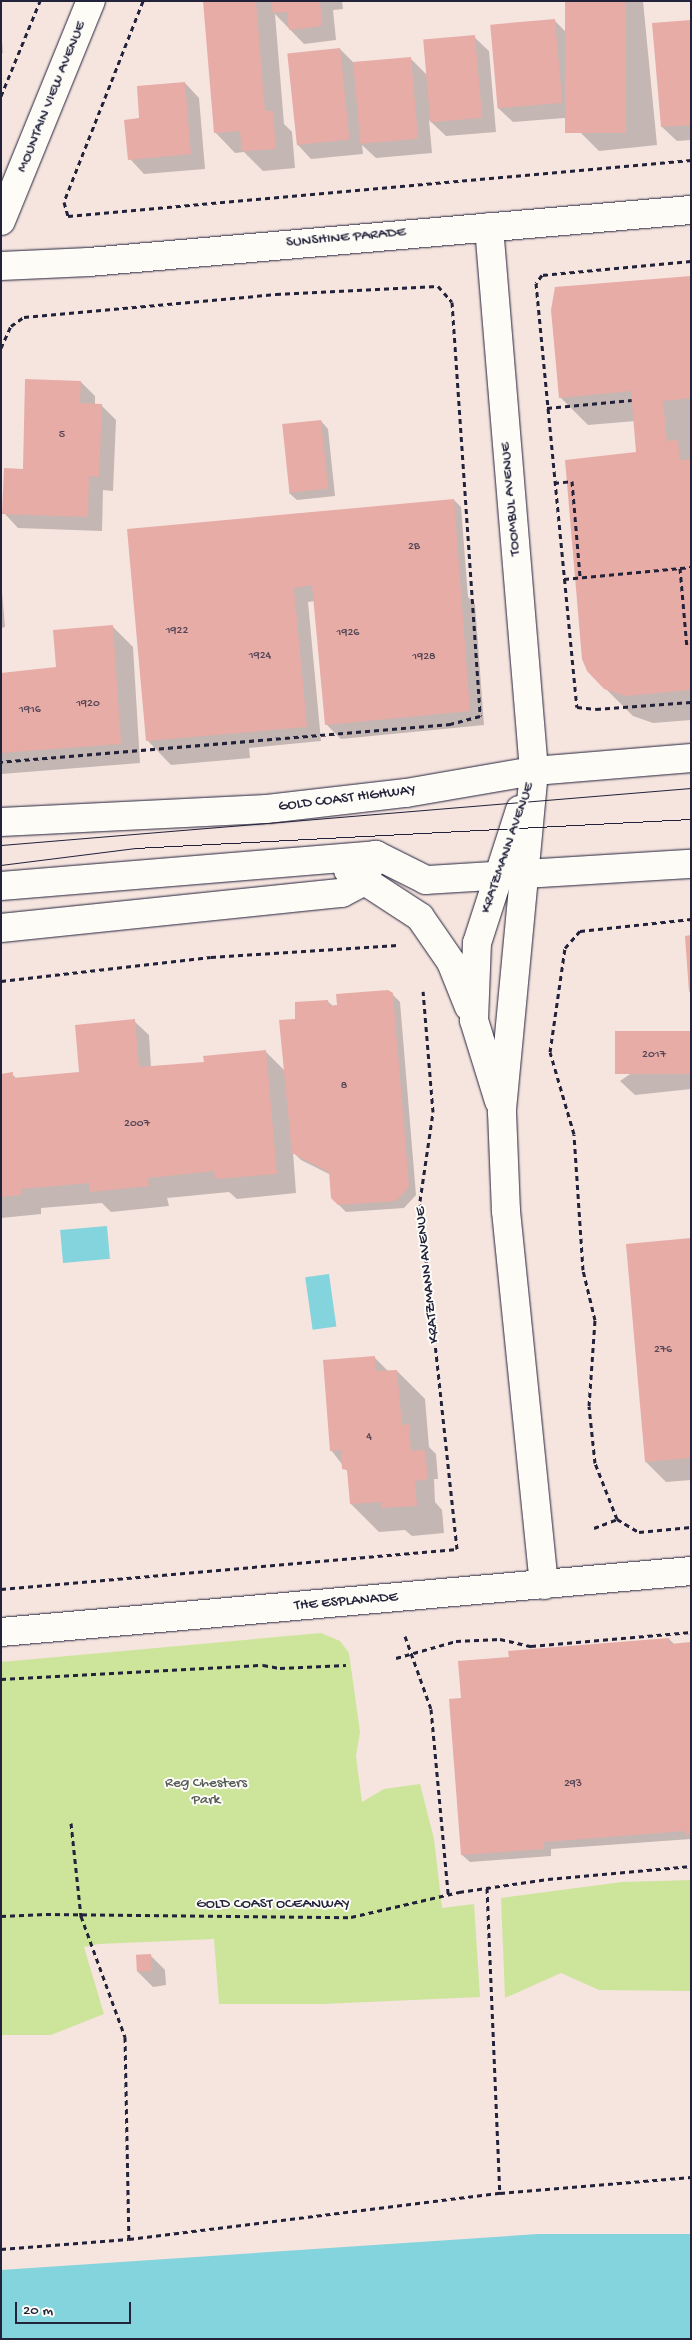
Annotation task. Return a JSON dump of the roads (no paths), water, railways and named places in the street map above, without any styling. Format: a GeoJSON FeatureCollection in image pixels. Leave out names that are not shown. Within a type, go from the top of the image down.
{"type":"FeatureCollection","features":[{"type":"Feature","properties":{"kind":"main road","name":"MOUNTAIN VIEW AVENUE"},"geometry":{"type":"LineString","coordinates":[[1,221],[92,1]]}},
{"type":"Feature","properties":{"kind":"main road","name":"SUNSHINE PARADE"},"geometry":{"type":"LineString","coordinates":[[1,266],[691,210]]}},
{"type":"Feature","properties":{"kind":"main road","name":"TOOMBUL AVENUE"},"geometry":{"type":"LineString","coordinates":[[489,227],[534,772]]}},
{"type":"Feature","properties":{"kind":"main road","name":"GOLD COAST HIGHWAY"},"geometry":{"type":"LineString","coordinates":[[1,822],[267,809],[406,793],[534,772],[691,758]]}},
{"type":"Feature","properties":{"kind":"main road","name":"KRATZMANN AVENUE"},"geometry":{"type":"LineString","coordinates":[[502,1112],[474,1020],[476,943],[497,876],[534,772]]}},
{"type":"Feature","properties":{"kind":"main road","name":"KRATZMANN AVENUE"},"geometry":{"type":"LineString","coordinates":[[534,772],[502,1112],[506,1211],[544,1585]]}},
{"type":"Feature","properties":{"kind":"main road"},"geometry":{"type":"LineString","coordinates":[[1,886],[322,859],[370,867],[426,880],[524,876],[691,864]]}},
{"type":"Feature","properties":{"kind":"main road"},"geometry":{"type":"LineString","coordinates":[[246,903],[276,863]]}},
{"type":"Feature","properties":{"kind":"main road"},"geometry":{"type":"LineString","coordinates":[[342,893],[356,888],[370,867]]}},
{"type":"Feature","properties":{"kind":"main road"},"geometry":{"type":"LineString","coordinates":[[370,867],[396,899],[420,917],[433,933],[451,962],[474,1020]]}},
{"type":"Feature","properties":{"kind":"main road"},"geometry":{"type":"LineString","coordinates":[[1,928],[342,893],[396,899]]}},
{"type":"Feature","properties":{"kind":"main road","name":"THE ESPLANADE"},"geometry":{"type":"LineString","coordinates":[[1,1632],[691,1571]]}},
{"type":"Feature","properties":{"kind":"water"},"geometry":{"type":"Polygon","coordinates":[[[107,1226],[110,1259],[63,1263],[60,1230],[107,1226]]]}},
{"type":"Feature","properties":{"kind":"water"},"geometry":{"type":"Polygon","coordinates":[[[329,1274],[336,1326],[313,1330],[305,1277],[329,1274]]]}},
{"type":"Feature","properties":{"kind":"water"},"geometry":{"type":"Polygon","coordinates":[[[538,2234],[691,2234],[691,2339],[1,2339],[1,2270],[538,2234]]]}},
{"type":"Feature","properties":{"kind":"tram line"},"geometry":{"type":"LineString","coordinates":[[1,845],[691,788]]}},
{"type":"Feature","properties":{"kind":"tram line"},"geometry":{"type":"LineString","coordinates":[[1,865],[135,848],[691,819]]}},
{"type":"Feature","properties":{"kind":"park label","name":"Reg Chesters Park"},"geometry":{"type":"Point","coordinates":[206,1792]}}]}
